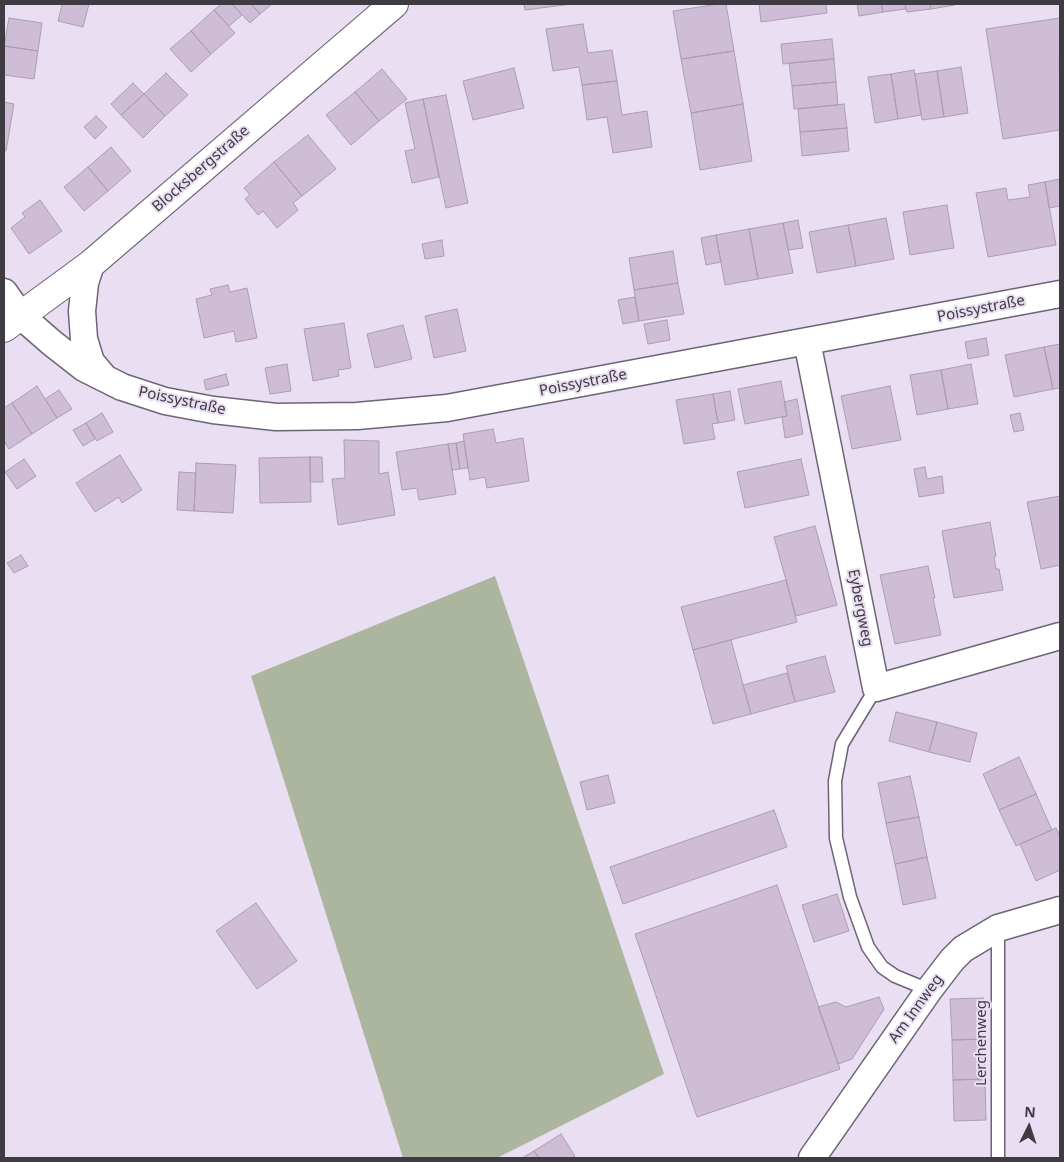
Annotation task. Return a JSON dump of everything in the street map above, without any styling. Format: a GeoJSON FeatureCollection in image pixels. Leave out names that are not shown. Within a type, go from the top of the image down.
{"type":"FeatureCollection","features":[{"type":"Feature","properties":{"kind":"main road","name":"Blocksbergstraße"},"geometry":{"type":"LineString","coordinates":[[13,322],[91,264],[394,4]]}},
{"type":"Feature","properties":{"kind":"street","name":"Poissystraße"},"geometry":{"type":"LineString","coordinates":[[91,264],[84,283],[82,311],[84,339],[91,362],[105,379]]}},
{"type":"Feature","properties":{"kind":"street","name":"Poissystraße"},"geometry":{"type":"LineString","coordinates":[[4,292],[13,322],[52,343],[78,363],[122,387],[165,401],[212,410],[276,417],[357,416],[447,408],[1060,294]]}},
{"type":"Feature","properties":{"kind":"street","name":"Eybergweg"},"geometry":{"type":"LineString","coordinates":[[806,341],[876,688]]}},
{"type":"Feature","properties":{"kind":"street"},"geometry":{"type":"LineString","coordinates":[[876,688],[1060,636]]}},
{"type":"Feature","properties":{"kind":"street","name":"Am Innweg"},"geometry":{"type":"LineString","coordinates":[[812,1158],[952,960],[963,949],[998,928],[1060,910]]}},
{"type":"Feature","properties":{"kind":"lane"},"geometry":{"type":"LineString","coordinates":[[876,688],[842,744],[835,781],[836,838],[850,897],[868,947],[882,967],[895,976],[929,990]]}},
{"type":"Feature","properties":{"kind":"lane","name":"Lerchenweg"},"geometry":{"type":"LineString","coordinates":[[998,928],[998,1158]]}},
{"type":"Feature","properties":{"kind":"green space"},"geometry":{"type":"Polygon","coordinates":[[[495,576],[664,1074],[497,1158],[403,1158],[251,676],[495,576]]]}},
{"type":"Feature","properties":{"kind":"building"},"geometry":{"type":"Polygon","coordinates":[[[60,4],[89,4],[83,27],[58,21],[62,5],[60,4]]]}},
{"type":"Feature","properties":{"kind":"building"},"geometry":{"type":"Polygon","coordinates":[[[221,4],[232,4],[242,15],[229,26],[214,10],[221,4]]]}},
{"type":"Feature","properties":{"kind":"building"},"geometry":{"type":"Polygon","coordinates":[[[232,4],[251,4],[260,14],[250,23],[232,4]]]}},
{"type":"Feature","properties":{"kind":"building"},"geometry":{"type":"Polygon","coordinates":[[[251,4],[272,4],[260,14],[251,4]]]}},
{"type":"Feature","properties":{"kind":"building"},"geometry":{"type":"Polygon","coordinates":[[[524,4],[572,4],[525,10],[524,4]]]}},
{"type":"Feature","properties":{"kind":"building"},"geometry":{"type":"Polygon","coordinates":[[[726,4],[734,51],[681,59],[673,11],[726,4]]]}},
{"type":"Feature","properties":{"kind":"building"},"geometry":{"type":"Polygon","coordinates":[[[759,4],[826,4],[827,13],[761,22],[759,4]]]}},
{"type":"Feature","properties":{"kind":"building"},"geometry":{"type":"Polygon","coordinates":[[[857,4],[881,4],[883,12],[859,16],[857,4]]]}},
{"type":"Feature","properties":{"kind":"building"},"geometry":{"type":"Polygon","coordinates":[[[881,4],[905,4],[906,9],[883,12],[881,4]]]}},
{"type":"Feature","properties":{"kind":"building"},"geometry":{"type":"Polygon","coordinates":[[[905,4],[930,4],[931,9],[907,12],[905,4]]]}},
{"type":"Feature","properties":{"kind":"building"},"geometry":{"type":"Polygon","coordinates":[[[930,4],[955,4],[955,5],[931,9],[930,4]]]}},
{"type":"Feature","properties":{"kind":"building"},"geometry":{"type":"Polygon","coordinates":[[[214,10],[235,33],[211,54],[191,31],[214,10]]]}},
{"type":"Feature","properties":{"kind":"building"},"geometry":{"type":"Polygon","coordinates":[[[9,18],[42,23],[38,51],[4,46],[9,18]]]}},
{"type":"Feature","properties":{"kind":"building"},"geometry":{"type":"Polygon","coordinates":[[[1060,18],[1060,130],[1003,139],[986,29],[1060,18]]]}},
{"type":"Feature","properties":{"kind":"building"},"geometry":{"type":"Polygon","coordinates":[[[583,24],[588,53],[612,50],[617,81],[582,85],[579,67],[553,71],[546,29],[583,24]]]}},
{"type":"Feature","properties":{"kind":"building"},"geometry":{"type":"Polygon","coordinates":[[[191,31],[211,54],[191,72],[170,49],[191,31]]]}},
{"type":"Feature","properties":{"kind":"building"},"geometry":{"type":"Polygon","coordinates":[[[832,39],[834,59],[783,64],[781,44],[832,39]]]}},
{"type":"Feature","properties":{"kind":"building"},"geometry":{"type":"Polygon","coordinates":[[[4,46],[38,51],[34,79],[4,75],[4,46]]]}},
{"type":"Feature","properties":{"kind":"building"},"geometry":{"type":"Polygon","coordinates":[[[734,51],[743,104],[691,113],[681,59],[734,51]]]}},
{"type":"Feature","properties":{"kind":"building"},"geometry":{"type":"Polygon","coordinates":[[[834,59],[836,82],[792,86],[789,63],[834,59]]]}},
{"type":"Feature","properties":{"kind":"building"},"geometry":{"type":"Polygon","coordinates":[[[961,67],[968,113],[944,117],[937,71],[961,67]]]}},
{"type":"Feature","properties":{"kind":"building"},"geometry":{"type":"Polygon","coordinates":[[[514,68],[524,108],[473,120],[463,81],[514,68]]]}},
{"type":"Feature","properties":{"kind":"building"},"geometry":{"type":"Polygon","coordinates":[[[382,69],[407,99],[379,121],[355,92],[382,69]]]}},
{"type":"Feature","properties":{"kind":"building"},"geometry":{"type":"Polygon","coordinates":[[[914,70],[921,115],[898,119],[891,74],[914,70]]]}},
{"type":"Feature","properties":{"kind":"building"},"geometry":{"type":"Polygon","coordinates":[[[937,71],[944,117],[922,120],[915,74],[937,71]]]}},
{"type":"Feature","properties":{"kind":"building"},"geometry":{"type":"Polygon","coordinates":[[[166,73],[188,95],[165,116],[144,94],[166,73]]]}},
{"type":"Feature","properties":{"kind":"building"},"geometry":{"type":"Polygon","coordinates":[[[891,74],[898,119],[875,123],[868,77],[891,74]]]}},
{"type":"Feature","properties":{"kind":"building"},"geometry":{"type":"Polygon","coordinates":[[[617,81],[622,115],[647,111],[652,147],[613,153],[607,117],[587,120],[582,85],[617,81]]]}},
{"type":"Feature","properties":{"kind":"building"},"geometry":{"type":"Polygon","coordinates":[[[836,82],[838,105],[794,109],[792,86],[836,82]]]}},
{"type":"Feature","properties":{"kind":"building"},"geometry":{"type":"Polygon","coordinates":[[[133,83],[144,94],[121,115],[111,104],[133,83]]]}},
{"type":"Feature","properties":{"kind":"building"},"geometry":{"type":"Polygon","coordinates":[[[355,92],[379,121],[351,145],[326,115],[355,92]]]}},
{"type":"Feature","properties":{"kind":"building"},"geometry":{"type":"Polygon","coordinates":[[[144,94],[165,116],[143,138],[121,115],[144,94]]]}},
{"type":"Feature","properties":{"kind":"building"},"geometry":{"type":"Polygon","coordinates":[[[446,95],[468,203],[446,208],[423,99],[446,95]]]}},
{"type":"Feature","properties":{"kind":"building"},"geometry":{"type":"Polygon","coordinates":[[[423,99],[439,177],[412,183],[405,151],[415,149],[405,103],[423,99]]]}},
{"type":"Feature","properties":{"kind":"building"},"geometry":{"type":"Polygon","coordinates":[[[4,102],[14,104],[6,151],[4,151],[4,102]]]}},
{"type":"Feature","properties":{"kind":"building"},"geometry":{"type":"Polygon","coordinates":[[[743,104],[752,161],[700,170],[691,113],[743,104]]]}},
{"type":"Feature","properties":{"kind":"building"},"geometry":{"type":"Polygon","coordinates":[[[844,104],[847,128],[800,132],[798,109],[844,104]]]}},
{"type":"Feature","properties":{"kind":"building"},"geometry":{"type":"Polygon","coordinates":[[[96,116],[107,127],[95,139],[84,127],[96,116]]]}},
{"type":"Feature","properties":{"kind":"building"},"geometry":{"type":"Polygon","coordinates":[[[847,128],[849,151],[802,156],[800,132],[847,128]]]}},
{"type":"Feature","properties":{"kind":"building"},"geometry":{"type":"Polygon","coordinates":[[[308,135],[336,169],[302,196],[274,162],[308,135]]]}},
{"type":"Feature","properties":{"kind":"building"},"geometry":{"type":"Polygon","coordinates":[[[111,147],[131,171],[108,191],[88,167],[111,147]]]}},
{"type":"Feature","properties":{"kind":"building"},"geometry":{"type":"Polygon","coordinates":[[[274,162],[302,196],[293,203],[298,210],[277,228],[263,211],[258,215],[245,199],[250,195],[244,188],[274,162]]]}},
{"type":"Feature","properties":{"kind":"building"},"geometry":{"type":"Polygon","coordinates":[[[88,167],[108,191],[84,211],[64,187],[88,167]]]}},
{"type":"Feature","properties":{"kind":"building"},"geometry":{"type":"Polygon","coordinates":[[[1060,179],[1060,206],[1049,208],[1045,182],[1060,179]]]}},
{"type":"Feature","properties":{"kind":"building"},"geometry":{"type":"Polygon","coordinates":[[[1045,182],[1056,245],[988,257],[976,193],[1006,188],[1008,200],[1030,197],[1028,185],[1045,182]]]}},
{"type":"Feature","properties":{"kind":"building"},"geometry":{"type":"Polygon","coordinates":[[[40,200],[62,231],[29,254],[11,228],[25,217],[22,213],[40,200]]]}},
{"type":"Feature","properties":{"kind":"building"},"geometry":{"type":"Polygon","coordinates":[[[947,205],[954,248],[910,255],[903,212],[947,205]]]}},
{"type":"Feature","properties":{"kind":"building"},"geometry":{"type":"Polygon","coordinates":[[[886,218],[894,259],[856,266],[848,225],[886,218]]]}},
{"type":"Feature","properties":{"kind":"building"},"geometry":{"type":"Polygon","coordinates":[[[798,220],[803,248],[788,250],[783,223],[798,220]]]}},
{"type":"Feature","properties":{"kind":"building"},"geometry":{"type":"Polygon","coordinates":[[[783,223],[793,273],[758,279],[749,229],[783,223]]]}},
{"type":"Feature","properties":{"kind":"building"},"geometry":{"type":"Polygon","coordinates":[[[848,225],[856,266],[817,273],[809,232],[848,225]]]}},
{"type":"Feature","properties":{"kind":"building"},"geometry":{"type":"Polygon","coordinates":[[[749,229],[758,279],[725,285],[716,235],[749,229]]]}},
{"type":"Feature","properties":{"kind":"building"},"geometry":{"type":"Polygon","coordinates":[[[716,235],[721,262],[706,265],[701,238],[716,235]]]}},
{"type":"Feature","properties":{"kind":"building"},"geometry":{"type":"Polygon","coordinates":[[[442,240],[444,256],[425,259],[422,244],[442,240]]]}},
{"type":"Feature","properties":{"kind":"building"},"geometry":{"type":"Polygon","coordinates":[[[673,251],[678,283],[634,290],[629,258],[673,251]]]}},
{"type":"Feature","properties":{"kind":"building"},"geometry":{"type":"Polygon","coordinates":[[[678,283],[684,314],[639,321],[634,290],[678,283]]]}},
{"type":"Feature","properties":{"kind":"building"},"geometry":{"type":"Polygon","coordinates":[[[228,285],[230,292],[247,288],[257,338],[236,342],[234,331],[204,338],[196,299],[212,295],[210,289],[228,285]]]}},
{"type":"Feature","properties":{"kind":"building"},"geometry":{"type":"Polygon","coordinates":[[[635,297],[639,321],[623,324],[618,300],[635,297]]]}},
{"type":"Feature","properties":{"kind":"building"},"geometry":{"type":"Polygon","coordinates":[[[457,309],[466,351],[434,358],[425,316],[457,309]]]}},
{"type":"Feature","properties":{"kind":"building"},"geometry":{"type":"Polygon","coordinates":[[[667,320],[670,340],[648,344],[644,324],[667,320]]]}},
{"type":"Feature","properties":{"kind":"building"},"geometry":{"type":"Polygon","coordinates":[[[344,323],[351,368],[338,370],[339,376],[313,381],[304,329],[344,323]]]}},
{"type":"Feature","properties":{"kind":"building"},"geometry":{"type":"Polygon","coordinates":[[[403,325],[412,359],[375,368],[367,334],[403,325]]]}},
{"type":"Feature","properties":{"kind":"building"},"geometry":{"type":"Polygon","coordinates":[[[986,338],[989,355],[968,359],[965,342],[986,338]]]}},
{"type":"Feature","properties":{"kind":"building"},"geometry":{"type":"Polygon","coordinates":[[[1060,344],[1060,388],[1053,389],[1044,347],[1060,344]]]}},
{"type":"Feature","properties":{"kind":"building"},"geometry":{"type":"Polygon","coordinates":[[[1044,347],[1053,389],[1014,397],[1005,355],[1044,347]]]}},
{"type":"Feature","properties":{"kind":"building"},"geometry":{"type":"Polygon","coordinates":[[[287,364],[291,391],[270,394],[265,368],[287,364]]]}},
{"type":"Feature","properties":{"kind":"building"},"geometry":{"type":"Polygon","coordinates":[[[971,364],[978,404],[948,409],[941,370],[971,364]]]}},
{"type":"Feature","properties":{"kind":"building"},"geometry":{"type":"Polygon","coordinates":[[[941,370],[948,409],[917,415],[910,375],[941,370]]]}},
{"type":"Feature","properties":{"kind":"building"},"geometry":{"type":"Polygon","coordinates":[[[226,374],[229,385],[206,390],[204,380],[226,374]]]}},
{"type":"Feature","properties":{"kind":"building"},"geometry":{"type":"Polygon","coordinates":[[[781,381],[787,416],[745,424],[738,389],[781,381]]]}},
{"type":"Feature","properties":{"kind":"building"},"geometry":{"type":"Polygon","coordinates":[[[37,386],[57,418],[32,434],[12,403],[37,386]]]}},
{"type":"Feature","properties":{"kind":"building"},"geometry":{"type":"Polygon","coordinates":[[[890,386],[901,440],[852,449],[841,396],[890,386]]]}},
{"type":"Feature","properties":{"kind":"building"},"geometry":{"type":"Polygon","coordinates":[[[59,390],[72,409],[57,418],[45,399],[59,390]]]}},
{"type":"Feature","properties":{"kind":"building"},"geometry":{"type":"Polygon","coordinates":[[[730,391],[735,420],[718,423],[713,394],[730,391]]]}},
{"type":"Feature","properties":{"kind":"building"},"geometry":{"type":"Polygon","coordinates":[[[713,394],[718,423],[712,424],[715,439],[684,444],[676,400],[713,394]]]}},
{"type":"Feature","properties":{"kind":"building"},"geometry":{"type":"Polygon","coordinates":[[[797,399],[803,434],[785,438],[782,417],[787,416],[784,402],[797,399]]]}},
{"type":"Feature","properties":{"kind":"building"},"geometry":{"type":"Polygon","coordinates":[[[12,403],[32,434],[9,449],[4,441],[4,408],[12,403]]]}},
{"type":"Feature","properties":{"kind":"building"},"geometry":{"type":"Polygon","coordinates":[[[102,413],[113,432],[97,441],[86,423],[102,413]]]}},
{"type":"Feature","properties":{"kind":"building"},"geometry":{"type":"Polygon","coordinates":[[[1020,413],[1024,430],[1014,432],[1010,415],[1020,413]]]}},
{"type":"Feature","properties":{"kind":"building"},"geometry":{"type":"Polygon","coordinates":[[[86,423],[95,439],[83,446],[73,430],[86,423]]]}},
{"type":"Feature","properties":{"kind":"building"},"geometry":{"type":"Polygon","coordinates":[[[493,429],[496,443],[523,438],[529,481],[487,488],[485,477],[470,480],[463,434],[493,429]]]}},
{"type":"Feature","properties":{"kind":"building"},"geometry":{"type":"Polygon","coordinates":[[[344,440],[379,441],[379,474],[388,472],[395,515],[338,525],[332,479],[345,478],[344,440]]]}},
{"type":"Feature","properties":{"kind":"building"},"geometry":{"type":"Polygon","coordinates":[[[464,441],[468,468],[460,469],[456,443],[464,441]]]}},
{"type":"Feature","properties":{"kind":"building"},"geometry":{"type":"Polygon","coordinates":[[[456,443],[460,469],[452,470],[448,444],[456,443]]]}},
{"type":"Feature","properties":{"kind":"building"},"geometry":{"type":"Polygon","coordinates":[[[448,444],[456,494],[419,500],[417,488],[402,490],[396,452],[448,444]]]}},
{"type":"Feature","properties":{"kind":"building"},"geometry":{"type":"Polygon","coordinates":[[[120,455],[142,490],[122,503],[119,497],[95,512],[76,483],[120,455]]]}},
{"type":"Feature","properties":{"kind":"building"},"geometry":{"type":"Polygon","coordinates":[[[310,457],[322,457],[323,482],[310,482],[310,457]]]}},
{"type":"Feature","properties":{"kind":"building"},"geometry":{"type":"Polygon","coordinates":[[[310,457],[311,502],[260,503],[259,458],[310,457]]]}},
{"type":"Feature","properties":{"kind":"building"},"geometry":{"type":"Polygon","coordinates":[[[24,459],[36,476],[17,489],[5,472],[24,459]]]}},
{"type":"Feature","properties":{"kind":"building"},"geometry":{"type":"Polygon","coordinates":[[[801,459],[809,495],[745,508],[737,472],[801,459]]]}},
{"type":"Feature","properties":{"kind":"building"},"geometry":{"type":"Polygon","coordinates":[[[196,463],[236,465],[233,513],[194,511],[196,463]]]}},
{"type":"Feature","properties":{"kind":"building"},"geometry":{"type":"Polygon","coordinates":[[[925,467],[927,479],[942,476],[944,493],[919,497],[914,469],[925,467]]]}},
{"type":"Feature","properties":{"kind":"building"},"geometry":{"type":"Polygon","coordinates":[[[179,472],[196,473],[194,511],[177,510],[179,472]]]}},
{"type":"Feature","properties":{"kind":"building"},"geometry":{"type":"Polygon","coordinates":[[[1060,496],[1060,565],[1041,569],[1027,502],[1060,496]]]}},
{"type":"Feature","properties":{"kind":"building"},"geometry":{"type":"Polygon","coordinates":[[[990,522],[996,556],[994,557],[996,569],[999,569],[1003,590],[954,598],[942,531],[990,522]]]}},
{"type":"Feature","properties":{"kind":"building"},"geometry":{"type":"Polygon","coordinates":[[[815,526],[837,605],[796,616],[774,537],[815,526]]]}},
{"type":"Feature","properties":{"kind":"building"},"geometry":{"type":"Polygon","coordinates":[[[21,555],[28,566],[14,573],[7,563],[21,555]]]}},
{"type":"Feature","properties":{"kind":"building"},"geometry":{"type":"Polygon","coordinates":[[[928,566],[941,635],[895,644],[880,575],[928,566]]]}},
{"type":"Feature","properties":{"kind":"building"},"geometry":{"type":"Polygon","coordinates":[[[786,580],[797,622],[693,650],[681,607],[786,580]]]}},
{"type":"Feature","properties":{"kind":"building"},"geometry":{"type":"Polygon","coordinates":[[[731,640],[751,714],[713,724],[693,650],[731,640]]]}},
{"type":"Feature","properties":{"kind":"building"},"geometry":{"type":"Polygon","coordinates":[[[825,656],[835,692],[795,702],[786,666],[825,656]]]}},
{"type":"Feature","properties":{"kind":"building"},"geometry":{"type":"Polygon","coordinates":[[[787,673],[795,702],[751,714],[743,685],[787,673]]]}},
{"type":"Feature","properties":{"kind":"building"},"geometry":{"type":"Polygon","coordinates":[[[896,712],[937,722],[929,752],[889,741],[896,712]]]}},
{"type":"Feature","properties":{"kind":"building"},"geometry":{"type":"Polygon","coordinates":[[[937,722],[977,733],[970,762],[929,752],[937,722]]]}},
{"type":"Feature","properties":{"kind":"building"},"geometry":{"type":"Polygon","coordinates":[[[1019,757],[1036,794],[999,810],[983,774],[1019,757]]]}},
{"type":"Feature","properties":{"kind":"building"},"geometry":{"type":"Polygon","coordinates":[[[608,775],[615,803],[587,810],[580,782],[608,775]]]}},
{"type":"Feature","properties":{"kind":"building"},"geometry":{"type":"Polygon","coordinates":[[[910,776],[919,817],[886,823],[878,783],[910,776]]]}},
{"type":"Feature","properties":{"kind":"building"},"geometry":{"type":"Polygon","coordinates":[[[1036,794],[1052,830],[1016,846],[999,810],[1036,794]]]}},
{"type":"Feature","properties":{"kind":"building"},"geometry":{"type":"Polygon","coordinates":[[[774,810],[787,847],[623,904],[610,867],[774,810]]]}},
{"type":"Feature","properties":{"kind":"building"},"geometry":{"type":"Polygon","coordinates":[[[919,817],[927,857],[895,864],[886,823],[919,817]]]}},
{"type":"Feature","properties":{"kind":"building"},"geometry":{"type":"Polygon","coordinates":[[[1056,828],[1060,836],[1060,870],[1036,881],[1020,844],[1056,828]]]}},
{"type":"Feature","properties":{"kind":"building"},"geometry":{"type":"Polygon","coordinates":[[[927,857],[936,898],[903,905],[895,864],[927,857]]]}},
{"type":"Feature","properties":{"kind":"building"},"geometry":{"type":"Polygon","coordinates":[[[777,885],[840,1069],[697,1117],[635,934],[777,885]]]}},
{"type":"Feature","properties":{"kind":"building"},"geometry":{"type":"Polygon","coordinates":[[[837,894],[849,931],[814,942],[802,905],[837,894]]]}},
{"type":"Feature","properties":{"kind":"building"},"geometry":{"type":"Polygon","coordinates":[[[256,903],[297,961],[257,989],[216,931],[256,903]]]}},
{"type":"Feature","properties":{"kind":"building"},"geometry":{"type":"Polygon","coordinates":[[[879,997],[884,1009],[852,1059],[838,1064],[818,1007],[836,1002],[846,1007],[879,997]]]}},
{"type":"Feature","properties":{"kind":"building"},"geometry":{"type":"Polygon","coordinates":[[[983,998],[984,1039],[952,1040],[950,999],[983,998]]]}},
{"type":"Feature","properties":{"kind":"building"},"geometry":{"type":"Polygon","coordinates":[[[984,1039],[985,1079],[953,1080],[952,1040],[984,1039]]]}},
{"type":"Feature","properties":{"kind":"building"},"geometry":{"type":"Polygon","coordinates":[[[985,1079],[986,1120],[954,1121],[953,1080],[985,1079]]]}},
{"type":"Feature","properties":{"kind":"building"},"geometry":{"type":"Polygon","coordinates":[[[561,1134],[575,1156],[571,1158],[539,1158],[534,1151],[561,1134]]]}},
{"type":"Feature","properties":{"kind":"building"},"geometry":{"type":"Polygon","coordinates":[[[534,1151],[539,1158],[522,1158],[534,1151]]]}}]}
